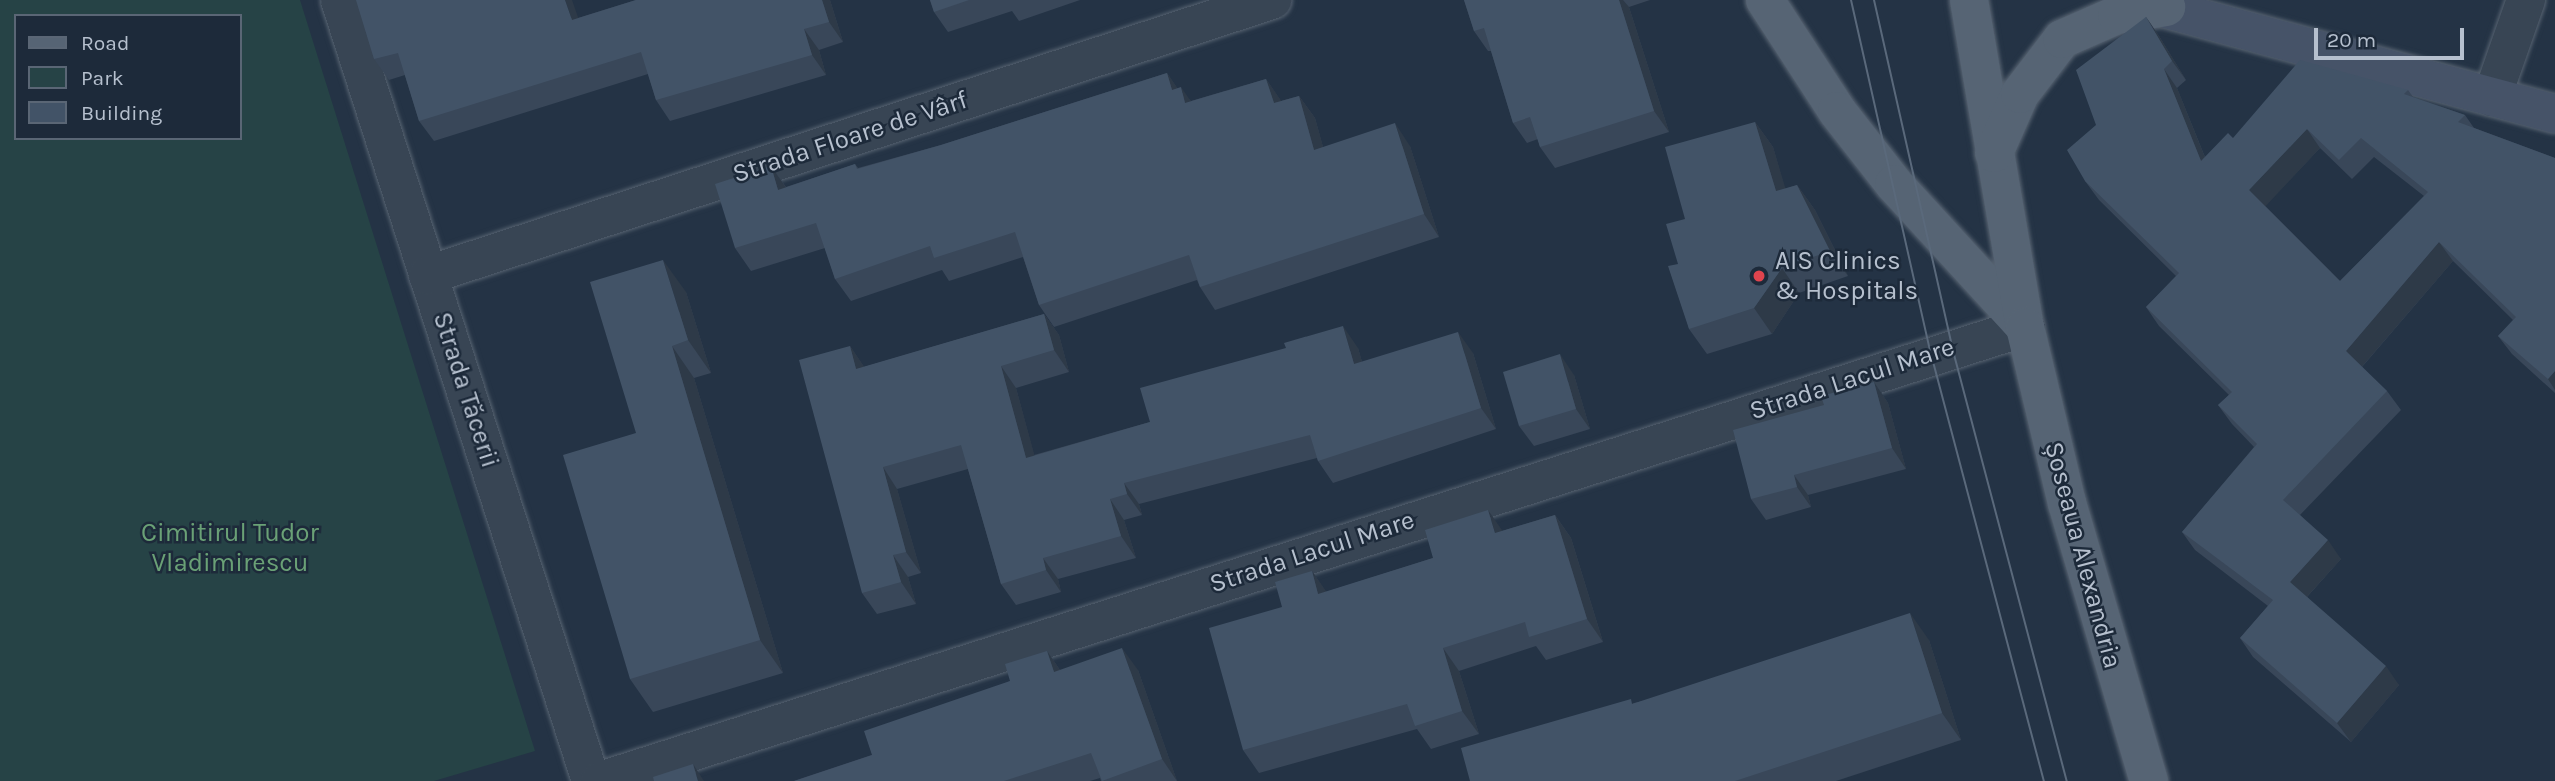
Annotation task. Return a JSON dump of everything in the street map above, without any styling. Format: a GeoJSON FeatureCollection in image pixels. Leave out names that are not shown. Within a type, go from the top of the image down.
{"type":"FeatureCollection","features":[{"type":"Feature","properties":{"kind":"main road","name":"Șoseaua Alexandria"},"geometry":{"type":"LineString","coordinates":[[1765,0],[1837,111],[1894,184],[2025,327]]}},
{"type":"Feature","properties":{"kind":"main road","name":"Șoseaua Alexandria"},"geometry":{"type":"LineString","coordinates":[[1969,0],[2025,327],[2067,503],[2149,781]]}},
{"type":"Feature","properties":{"kind":"main road"},"geometry":{"type":"LineString","coordinates":[[1994,153],[2020,94],[2062,39],[2151,2],[2207,9],[2555,114]]}},
{"type":"Feature","properties":{"kind":"street","name":"Strada Tăcerii"},"geometry":{"type":"LineString","coordinates":[[340,0],[591,781]]}},
{"type":"Feature","properties":{"kind":"street","name":"Strada Floare de Vârf"},"geometry":{"type":"LineString","coordinates":[[429,275],[1272,0]]}},
{"type":"Feature","properties":{"kind":"street"},"geometry":{"type":"LineString","coordinates":[[2492,97],[2526,0]]}},
{"type":"Feature","properties":{"kind":"street","name":"Strada Lacul Mare"},"geometry":{"type":"LineString","coordinates":[[600,781],[2025,327]]}},
{"type":"Feature","properties":{"kind":"green space","name":"Cimitirul Tudor Vladimirescu"},"geometry":{"type":"Polygon","coordinates":[[[0,0],[300,0],[535,751],[434,781],[0,781],[0,0]]]}},
{"type":"Feature","properties":{"kind":"building"},"geometry":{"type":"Polygon","coordinates":[[[356,0],[565,0],[572,20],[636,0],[822,0],[829,22],[804,29],[812,55],[656,100],[641,52],[419,121],[398,53],[374,59],[356,0]]]}},
{"type":"Feature","properties":{"kind":"building"},"geometry":{"type":"Polygon","coordinates":[[[930,0],[969,0],[934,12],[930,0]]]}},
{"type":"Feature","properties":{"kind":"building"},"geometry":{"type":"Polygon","coordinates":[[[1464,0],[1619,0],[1654,111],[1540,147],[1530,117],[1513,123],[1484,28],[1474,31],[1464,0]]]}},
{"type":"Feature","properties":{"kind":"building"},"geometry":{"type":"Polygon","coordinates":[[[2146,17],[2172,61],[2164,69],[2201,161],[2228,133],[2233,138],[2300,60],[2408,90],[2404,94],[2465,115],[2458,122],[2555,158],[2555,371],[2548,379],[2498,336],[2516,317],[2439,242],[2346,351],[2387,391],[2283,500],[2328,540],[2290,582],[2386,666],[2337,723],[2240,638],[2273,600],[2182,532],[2257,444],[2218,405],[2232,392],[2146,307],[2179,273],[2085,181],[2067,150],[2096,125],[2076,70],[2146,17]],[[2307,129],[2249,190],[2340,281],[2428,192],[2361,138],[2339,160],[2307,129]]]}},
{"type":"Feature","properties":{"kind":"building"},"geometry":{"type":"Polygon","coordinates":[[[1167,73],[1172,90],[1181,87],[1185,103],[1266,79],[1274,103],[1299,96],[1314,150],[1395,123],[1424,214],[1200,287],[1189,255],[1039,305],[1015,232],[934,258],[930,246],[835,279],[816,223],[735,248],[715,184],[771,166],[778,190],[855,164],[857,169],[941,145],[1167,73]]]}},
{"type":"Feature","properties":{"kind":"building"},"geometry":{"type":"Polygon","coordinates":[[[1755,122],[1776,191],[1797,185],[1830,251],[1782,268],[1754,308],[1689,329],[1668,266],[1678,264],[1666,224],[1685,219],[1665,147],[1755,122]]]}},
{"type":"Feature","properties":{"kind":"building"},"geometry":{"type":"Polygon","coordinates":[[[663,260],[688,340],[672,346],[760,640],[630,679],[563,455],[636,433],[590,282],[663,260]]]}},
{"type":"Feature","properties":{"kind":"building"},"geometry":{"type":"Polygon","coordinates":[[[1044,314],[1054,350],[1001,366],[1026,458],[1150,422],[1140,388],[1286,348],[1284,343],[1343,326],[1354,364],[1458,332],[1481,408],[1318,461],[1310,435],[1124,483],[1127,494],[1110,499],[1121,536],[1043,558],[1046,570],[1001,584],[961,445],[883,467],[906,552],[893,555],[901,582],[862,593],[799,360],[850,346],[856,369],[1044,314]]]}},
{"type":"Feature","properties":{"kind":"building"},"geometry":{"type":"Polygon","coordinates":[[[1560,354],[1576,409],[1519,426],[1503,372],[1560,354]]]}},
{"type":"Feature","properties":{"kind":"building"},"geometry":{"type":"Polygon","coordinates":[[[1874,382],[1892,448],[1794,475],[1797,487],[1751,499],[1733,430],[1824,405],[1821,396],[1874,382]]]}},
{"type":"Feature","properties":{"kind":"building"},"geometry":{"type":"Polygon","coordinates":[[[1488,510],[1495,533],[1555,515],[1587,619],[1529,637],[1525,622],[1443,648],[1462,711],[1415,726],[1407,704],[1243,750],[1209,628],[1282,607],[1275,582],[1312,571],[1318,594],[1433,558],[1425,530],[1488,510]]]}},
{"type":"Feature","properties":{"kind":"building"},"geometry":{"type":"Polygon","coordinates":[[[1910,613],[1942,713],[1735,781],[1470,781],[1461,748],[1631,699],[1632,704],[1910,613]]]}},
{"type":"Feature","properties":{"kind":"building"},"geometry":{"type":"Polygon","coordinates":[[[1122,648],[1162,759],[1102,781],[1091,753],[1004,781],[794,781],[872,755],[864,731],[1010,681],[1005,664],[1047,651],[1054,672],[1122,648]]]}},
{"type":"Feature","properties":{"kind":"building"},"geometry":{"type":"Polygon","coordinates":[[[693,764],[698,781],[654,781],[653,777],[693,764]]]}},
{"type":"Feature","properties":{"kind":"tram line"},"geometry":{"type":"LineString","coordinates":[[1851,0],[1931,354],[2044,781]]}},
{"type":"Feature","properties":{"kind":"tram line"},"geometry":{"type":"LineString","coordinates":[[1874,0],[1952,347],[2067,781]]}},
{"type":"Feature","properties":{"kind":"place","name":"AIS Clinics & Hospitals"},"geometry":{"type":"Point","coordinates":[1759,276]}}]}
